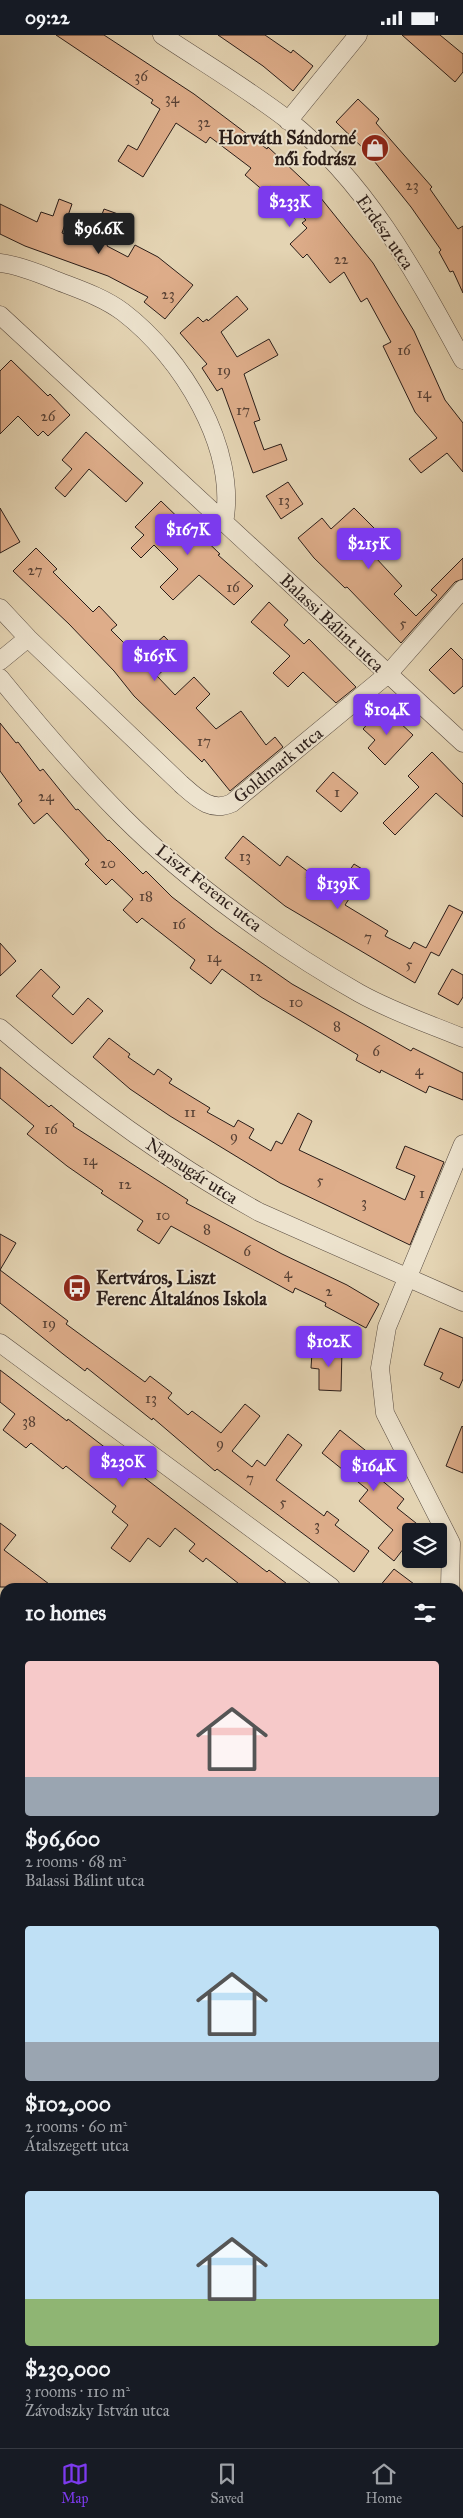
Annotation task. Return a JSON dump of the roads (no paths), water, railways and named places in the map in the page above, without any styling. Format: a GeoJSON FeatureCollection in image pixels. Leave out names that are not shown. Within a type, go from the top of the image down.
{"type":"FeatureCollection","features":[{"type":"Feature","properties":{"kind":"street","name":"Erdész utca"},"geometry":{"type":"LineString","coordinates":[[162,35],[288,121],[334,165],[386,228],[419,279],[463,360]]}},
{"type":"Feature","properties":{"kind":"street"},"geometry":{"type":"LineString","coordinates":[[288,121],[358,35]]}},
{"type":"Feature","properties":{"kind":"street"},"geometry":{"type":"LineString","coordinates":[[0,263],[38,273],[109,303],[123,313],[154,342],[173,364],[195,396],[213,432],[227,492],[224,523]]}},
{"type":"Feature","properties":{"kind":"street","name":"Balassi Bálint utca"},"geometry":{"type":"LineString","coordinates":[[0,315],[463,743]]}},
{"type":"Feature","properties":{"kind":"street","name":"Goldmark utca"},"geometry":{"type":"LineString","coordinates":[[28,638],[194,795],[216,807],[232,803],[388,674],[463,589]]}},
{"type":"Feature","properties":{"kind":"street"},"geometry":{"type":"LineString","coordinates":[[0,608],[28,638],[0,661]]}},
{"type":"Feature","properties":{"kind":"street","name":"Liszt Ferenc utca"},"geometry":{"type":"LineString","coordinates":[[0,678],[45,733],[124,818],[195,880],[276,940],[360,994],[463,1038]]}},
{"type":"Feature","properties":{"kind":"street","name":"Napsugár utca"},"geometry":{"type":"LineString","coordinates":[[0,1028],[80,1094],[203,1181],[258,1212],[463,1302]]}},
{"type":"Feature","properties":{"kind":"street"},"geometry":{"type":"LineString","coordinates":[[450,1583],[451,1543],[434,1507],[393,1433],[383,1401],[380,1368],[387,1327],[463,1145]]}},
{"type":"Feature","properties":{"kind":"street"},"geometry":{"type":"LineString","coordinates":[[0,1343],[326,1583]]}},
{"type":"Feature","properties":{"kind":"place","name":"Horváth Sándorné női fodrász"},"geometry":{"type":"Point","coordinates":[375,148]}},
{"type":"Feature","properties":{"kind":"place","name":"Kertváros, Liszt Ferenc Általános Iskola"},"geometry":{"type":"Point","coordinates":[77,1288]}}]}
